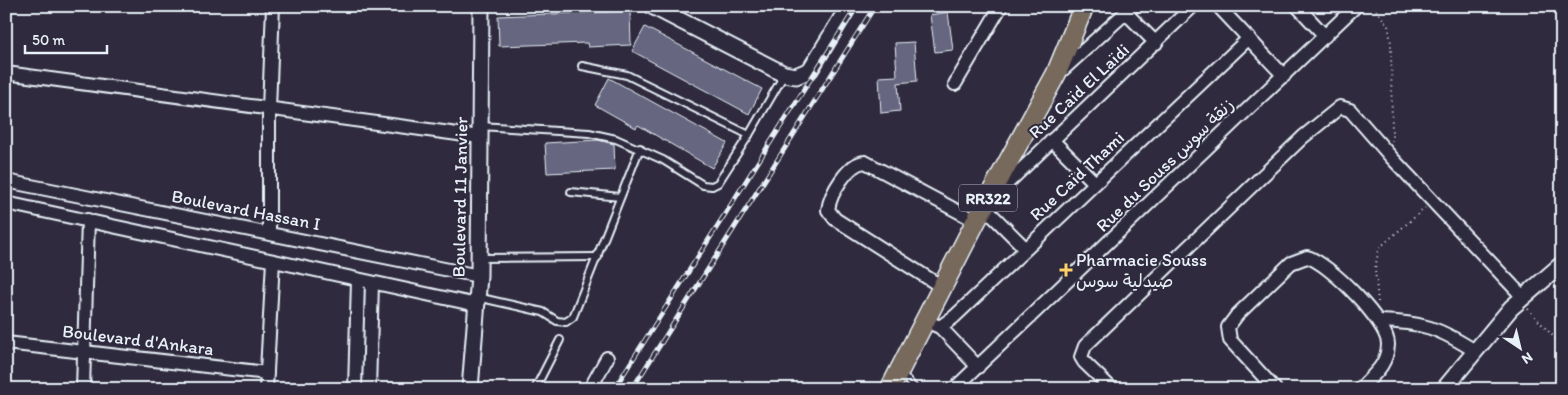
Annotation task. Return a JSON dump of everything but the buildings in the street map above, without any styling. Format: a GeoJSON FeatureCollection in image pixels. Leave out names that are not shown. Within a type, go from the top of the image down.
{"type":"FeatureCollection","features":[{"type":"Feature","properties":{"kind":"main road","name":"RR322"},"geometry":{"type":"LineString","coordinates":[[890,389],[899,371],[932,324],[942,287],[1056,74],[1084,6]]}},
{"type":"Feature","properties":{"kind":"street"},"geometry":{"type":"LineString","coordinates":[[269,232],[269,108],[273,6]]}},
{"type":"Feature","properties":{"kind":"street","name":"Boulevard 11 Janvier"},"geometry":{"type":"LineString","coordinates":[[470,389],[479,276],[481,6]]}},
{"type":"Feature","properties":{"kind":"street"},"geometry":{"type":"LineString","coordinates":[[652,6],[784,74],[796,76],[810,70],[846,8]]}},
{"type":"Feature","properties":{"kind":"street"},"geometry":{"type":"LineString","coordinates":[[956,84],[1001,6]]}},
{"type":"Feature","properties":{"kind":"street","name":"Rue Caïd El Laïdi"},"geometry":{"type":"LineString","coordinates":[[983,209],[1052,140],[1193,6]]}},
{"type":"Feature","properties":{"kind":"street"},"geometry":{"type":"LineString","coordinates":[[1218,6],[1284,76]]}},
{"type":"Feature","properties":{"kind":"street"},"geometry":{"type":"LineString","coordinates":[[1297,6],[1325,36]]}},
{"type":"Feature","properties":{"kind":"street","name":"Rue du Souss زنقة سوس"},"geometry":{"type":"LineString","coordinates":[[954,389],[1356,6]]}},
{"type":"Feature","properties":{"kind":"street"},"geometry":{"type":"LineString","coordinates":[[1056,74],[1066,68],[1129,10],[1156,42]]}},
{"type":"Feature","properties":{"kind":"street","name":"Rue Caïd Thami"},"geometry":{"type":"LineString","coordinates":[[932,324],[954,318],[1025,248],[1249,38]]}},
{"type":"Feature","properties":{"kind":"street"},"geometry":{"type":"LineString","coordinates":[[6,73],[269,108],[480,131]]}},
{"type":"Feature","properties":{"kind":"street"},"geometry":{"type":"LineString","coordinates":[[1112,389],[1084,362],[1081,357],[1085,346],[1331,113],[1340,107],[1346,107],[1522,299]]}},
{"type":"Feature","properties":{"kind":"street"},"geometry":{"type":"LineString","coordinates":[[1052,140],[1095,183]]}},
{"type":"Feature","properties":{"kind":"street"},"geometry":{"type":"LineString","coordinates":[[942,287],[835,218],[828,210],[831,199],[854,166],[865,162],[983,209],[1025,248]]}},
{"type":"Feature","properties":{"kind":"street","name":"Boulevard Hassan I"},"geometry":{"type":"LineString","coordinates":[[6,181],[269,232],[479,276]]}},
{"type":"Feature","properties":{"kind":"street"},"geometry":{"type":"LineString","coordinates":[[6,203],[372,283],[477,301]]}},
{"type":"Feature","properties":{"kind":"street"},"geometry":{"type":"LineString","coordinates":[[83,389],[88,220]]}},
{"type":"Feature","properties":{"kind":"street"},"geometry":{"type":"LineString","coordinates":[[1276,389],[1230,340],[1228,327],[1237,315],[1296,259],[1309,258],[1321,264],[1379,321],[1387,335],[1387,354],[1379,371],[1360,389]]}},
{"type":"Feature","properties":{"kind":"street"},"geometry":{"type":"LineString","coordinates":[[266,389],[272,260]]}},
{"type":"Feature","properties":{"kind":"street"},"geometry":{"type":"LineString","coordinates":[[1444,389],[1522,299],[1562,264]]}},
{"type":"Feature","properties":{"kind":"street"},"geometry":{"type":"LineString","coordinates":[[355,389],[358,280]]}},
{"type":"Feature","properties":{"kind":"street"},"geometry":{"type":"LineString","coordinates":[[369,389],[372,283]]}},
{"type":"Feature","properties":{"kind":"street"},"geometry":{"type":"LineString","coordinates":[[1379,321],[1405,322],[1428,326],[1444,332],[1475,351]]}},
{"type":"Feature","properties":{"kind":"street"},"geometry":{"type":"LineString","coordinates":[[932,324],[978,367]]}},
{"type":"Feature","properties":{"kind":"street","name":"Boulevard d'Ankara"},"geometry":{"type":"LineString","coordinates":[[6,342],[266,373]]}},
{"type":"Feature","properties":{"kind":"street"},"geometry":{"type":"LineString","coordinates":[[590,389],[608,358]]}},
{"type":"Feature","properties":{"kind":"street"},"geometry":{"type":"LineString","coordinates":[[356,374],[369,374]]}},
{"type":"Feature","properties":{"kind":"lane"},"geometry":{"type":"LineString","coordinates":[[582,66],[628,75],[750,135]]}},
{"type":"Feature","properties":{"kind":"lane"},"geometry":{"type":"LineString","coordinates":[[480,131],[589,133],[616,139],[640,148],[663,160],[703,185],[712,186],[718,183],[750,135],[784,74]]}},
{"type":"Feature","properties":{"kind":"lane"},"geometry":{"type":"LineString","coordinates":[[477,301],[543,312],[557,321],[566,322],[573,317],[640,148]]}},
{"type":"Feature","properties":{"kind":"lane"},"geometry":{"type":"LineString","coordinates":[[571,192],[620,197]]}},
{"type":"Feature","properties":{"kind":"lane"},"geometry":{"type":"LineString","coordinates":[[479,258],[598,257]]}},
{"type":"Feature","properties":{"kind":"lane"},"geometry":{"type":"LineString","coordinates":[[535,389],[560,340]]}},
{"type":"Feature","properties":{"kind":"lane"},"geometry":{"type":"LineString","coordinates":[[899,371],[914,389]]}},
{"type":"Feature","properties":{"kind":"path"},"geometry":{"type":"LineString","coordinates":[[1373,6],[1388,25],[1391,43],[1392,158]]}},
{"type":"Feature","properties":{"kind":"path"},"geometry":{"type":"LineString","coordinates":[[1379,321],[1375,270],[1379,248],[1433,202]]}},
{"type":"Feature","properties":{"kind":"path"},"geometry":{"type":"LineString","coordinates":[[1522,299],[1562,346]]}},
{"type":"Feature","properties":{"kind":"railway"},"geometry":{"type":"LineString","coordinates":[[614,389],[857,6]]}},
{"type":"Feature","properties":{"kind":"railway"},"geometry":{"type":"LineString","coordinates":[[632,389],[875,6]]}},
{"type":"Feature","properties":{"kind":"place","name":"Pharmacie Souss صيدلية سوس"},"geometry":{"type":"Point","coordinates":[1066,270]}}]}
